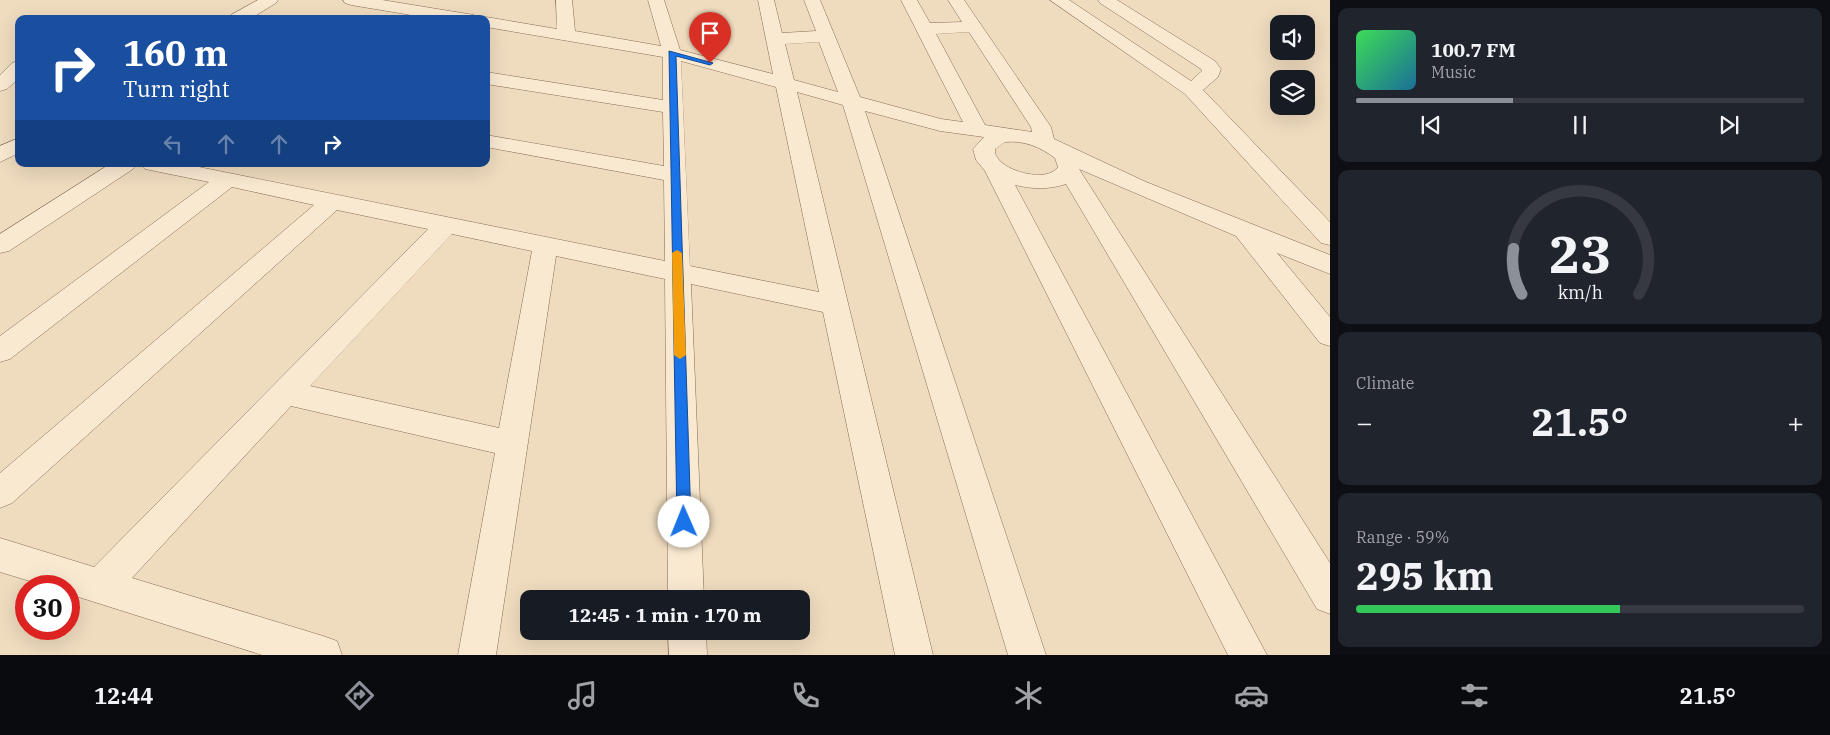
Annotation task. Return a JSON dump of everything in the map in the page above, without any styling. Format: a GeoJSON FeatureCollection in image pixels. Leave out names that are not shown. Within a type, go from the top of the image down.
{"type":"FeatureCollection","features":[{"type":"Feature","properties":{"kind":"street"},"geometry":{"type":"LineString","coordinates":[[245,15],[270,0]]}},
{"type":"Feature","properties":{"kind":"street"},"geometry":{"type":"LineString","coordinates":[[350,0],[460,15]]}},
{"type":"Feature","properties":{"kind":"street"},"geometry":{"type":"LineString","coordinates":[[564,0],[566,34]]}},
{"type":"Feature","properties":{"kind":"street"},"geometry":{"type":"LineString","coordinates":[[656,0],[672,53],[686,590]]}},
{"type":"Feature","properties":{"kind":"street"},"geometry":{"type":"LineString","coordinates":[[766,0],[914,655]]}},
{"type":"Feature","properties":{"kind":"street"},"geometry":{"type":"LineString","coordinates":[[812,0],[852,102],[1027,655]]}},
{"type":"Feature","properties":{"kind":"street"},"geometry":{"type":"LineString","coordinates":[[909,0],[978,130]]}},
{"type":"Feature","properties":{"kind":"street"},"geometry":{"type":"LineString","coordinates":[[956,0],[1041,127],[1060,164],[1330,596]]}},
{"type":"Feature","properties":{"kind":"street"},"geometry":{"type":"LineString","coordinates":[[1058,0],[1192,90],[1330,237]]}},
{"type":"Feature","properties":{"kind":"street"},"geometry":{"type":"LineString","coordinates":[[1106,0],[1212,69],[1212,73],[1192,90]]}},
{"type":"Feature","properties":{"kind":"street"},"geometry":{"type":"LineString","coordinates":[[357,15],[374,4]]}},
{"type":"Feature","properties":{"kind":"street"},"geometry":{"type":"LineString","coordinates":[[490,20],[672,53],[940,125],[1018,135],[1060,164],[1138,187]]}},
{"type":"Feature","properties":{"kind":"street"},"geometry":{"type":"LineString","coordinates":[[924,30],[973,27]]}},
{"type":"Feature","properties":{"kind":"street"},"geometry":{"type":"LineString","coordinates":[[774,39],[827,36]]}},
{"type":"Feature","properties":{"kind":"street"},"geometry":{"type":"LineString","coordinates":[[0,62],[15,62]]}},
{"type":"Feature","properties":{"kind":"street"},"geometry":{"type":"LineString","coordinates":[[0,85],[15,71]]}},
{"type":"Feature","properties":{"kind":"street"},"geometry":{"type":"LineString","coordinates":[[490,79],[673,108]]}},
{"type":"Feature","properties":{"kind":"street"},"geometry":{"type":"LineString","coordinates":[[940,125],[962,137],[1004,174],[1031,182],[1060,164],[1138,187],[1330,265]]}},
{"type":"Feature","properties":{"kind":"street"},"geometry":{"type":"LineString","coordinates":[[1018,135],[1001,136],[990,141],[984,149],[990,163],[1248,655]]}},
{"type":"Feature","properties":{"kind":"street"},"geometry":{"type":"LineString","coordinates":[[490,142],[675,175]]}},
{"type":"Feature","properties":{"kind":"street"},"geometry":{"type":"LineString","coordinates":[[0,155],[15,146]]}},
{"type":"Feature","properties":{"kind":"street"},"geometry":{"type":"LineString","coordinates":[[0,245],[120,167]]}},
{"type":"Feature","properties":{"kind":"street"},"geometry":{"type":"LineString","coordinates":[[168,167],[835,305]]}},
{"type":"Feature","properties":{"kind":"street"},"geometry":{"type":"LineString","coordinates":[[0,351],[228,179]]}},
{"type":"Feature","properties":{"kind":"street"},"geometry":{"type":"LineString","coordinates":[[0,493],[333,201]]}},
{"type":"Feature","properties":{"kind":"street"},"geometry":{"type":"LineString","coordinates":[[100,586],[446,225]]}},
{"type":"Feature","properties":{"kind":"street"},"geometry":{"type":"LineString","coordinates":[[1244,230],[1330,336]]}},
{"type":"Feature","properties":{"kind":"street"},"geometry":{"type":"LineString","coordinates":[[477,655],[545,246]]}},
{"type":"Feature","properties":{"kind":"street"},"geometry":{"type":"LineString","coordinates":[[285,393],[512,444]]}},
{"type":"Feature","properties":{"kind":"street"},"geometry":{"type":"LineString","coordinates":[[0,555],[323,655]]}},
{"type":"Feature","properties":{"kind":"street"},"geometry":{"type":"LineString","coordinates":[[687,640],[688,655]]}},
{"type":"Feature","properties":{"kind":"slow traffic"},"geometry":{"type":"LineString","coordinates":[[677,253],[680,355]]}},
{"type":"Feature","properties":{"kind":"route"},"geometry":{"type":"LineString","coordinates":[[684,522],[672,53],[710,63]]}}]}
